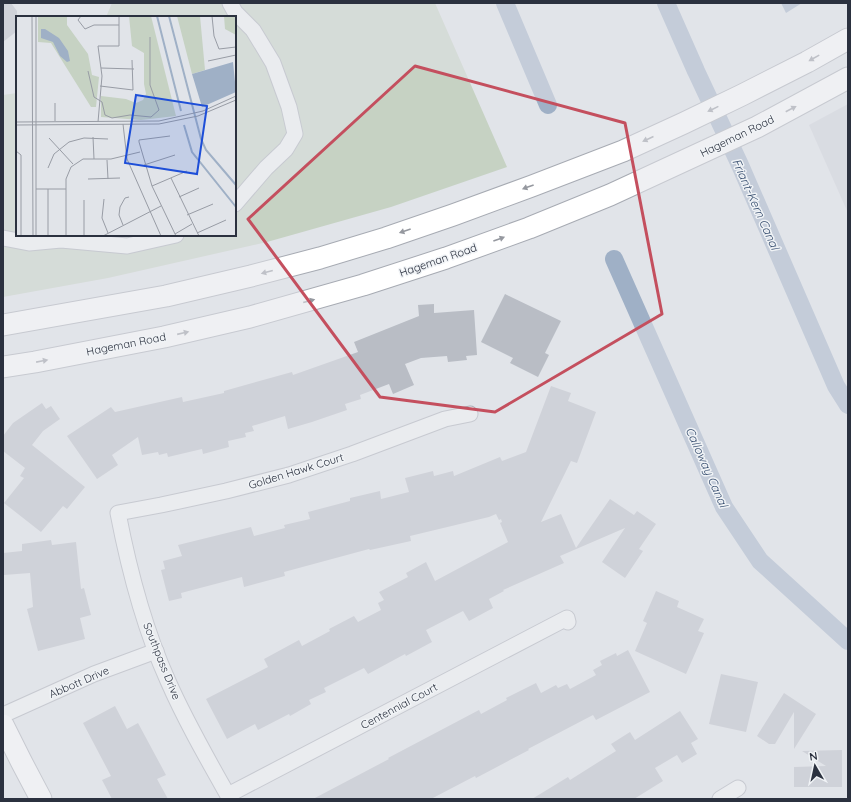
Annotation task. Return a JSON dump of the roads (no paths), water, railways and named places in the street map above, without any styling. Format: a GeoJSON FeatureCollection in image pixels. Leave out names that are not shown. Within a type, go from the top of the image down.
{"type":"FeatureCollection","features":[{"type":"Feature","properties":{"kind":"main road"},"geometry":{"type":"LineString","coordinates":[[3,324],[166,296],[320,258],[386,238],[532,186],[623,151],[742,95],[848,39]]}},
{"type":"Feature","properties":{"kind":"main road","name":"Hageman Road"},"geometry":{"type":"LineString","coordinates":[[3,367],[164,337],[250,317],[363,285],[446,258],[529,228],[610,195],[757,127],[848,78]]}},
{"type":"Feature","properties":{"kind":"main road"},"geometry":{"type":"LineString","coordinates":[[3,725],[41,799]]}},
{"type":"Feature","properties":{"kind":"street"},"geometry":{"type":"LineString","coordinates":[[230,3],[235,12],[253,30],[273,63],[289,107],[294,134],[286,149],[266,168],[236,203]]}},
{"type":"Feature","properties":{"kind":"street"},"geometry":{"type":"LineString","coordinates":[[3,238],[29,243],[61,240],[127,246],[172,236]]}},
{"type":"Feature","properties":{"kind":"street","name":"Golden Hawk Court"},"geometry":{"type":"LineString","coordinates":[[118,513],[226,491],[289,475],[352,454],[445,419],[470,414]]}},
{"type":"Feature","properties":{"kind":"street","name":"Southpass Drive"},"geometry":{"type":"LineString","coordinates":[[118,513],[124,544],[138,596],[156,651],[192,730],[229,797]]}},
{"type":"Feature","properties":{"kind":"street","name":"Centennial Court"},"geometry":{"type":"LineString","coordinates":[[229,797],[567,618],[568,622]]}},
{"type":"Feature","properties":{"kind":"street","name":"Abbott Drive"},"geometry":{"type":"LineString","coordinates":[[3,715],[94,674],[156,651]]}},
{"type":"Feature","properties":{"kind":"street"},"geometry":{"type":"LineString","coordinates":[[720,799],[738,788]]}},
{"type":"Feature","properties":{"kind":"water"},"geometry":{"type":"Polygon","coordinates":[[[781,3],[802,3],[786,13],[781,3]]]}},
{"type":"Feature","properties":{"kind":"waterway","name":"Calloway Canal"},"geometry":{"type":"LineString","coordinates":[[505,3],[548,105]]}},
{"type":"Feature","properties":{"kind":"waterway","name":"Friant-Kern Canal"},"geometry":{"type":"LineString","coordinates":[[666,3],[740,165],[836,386],[848,405]]}},
{"type":"Feature","properties":{"kind":"waterway","name":"Calloway Canal"},"geometry":{"type":"LineString","coordinates":[[614,259],[724,507],[760,561],[848,641]]}}]}
